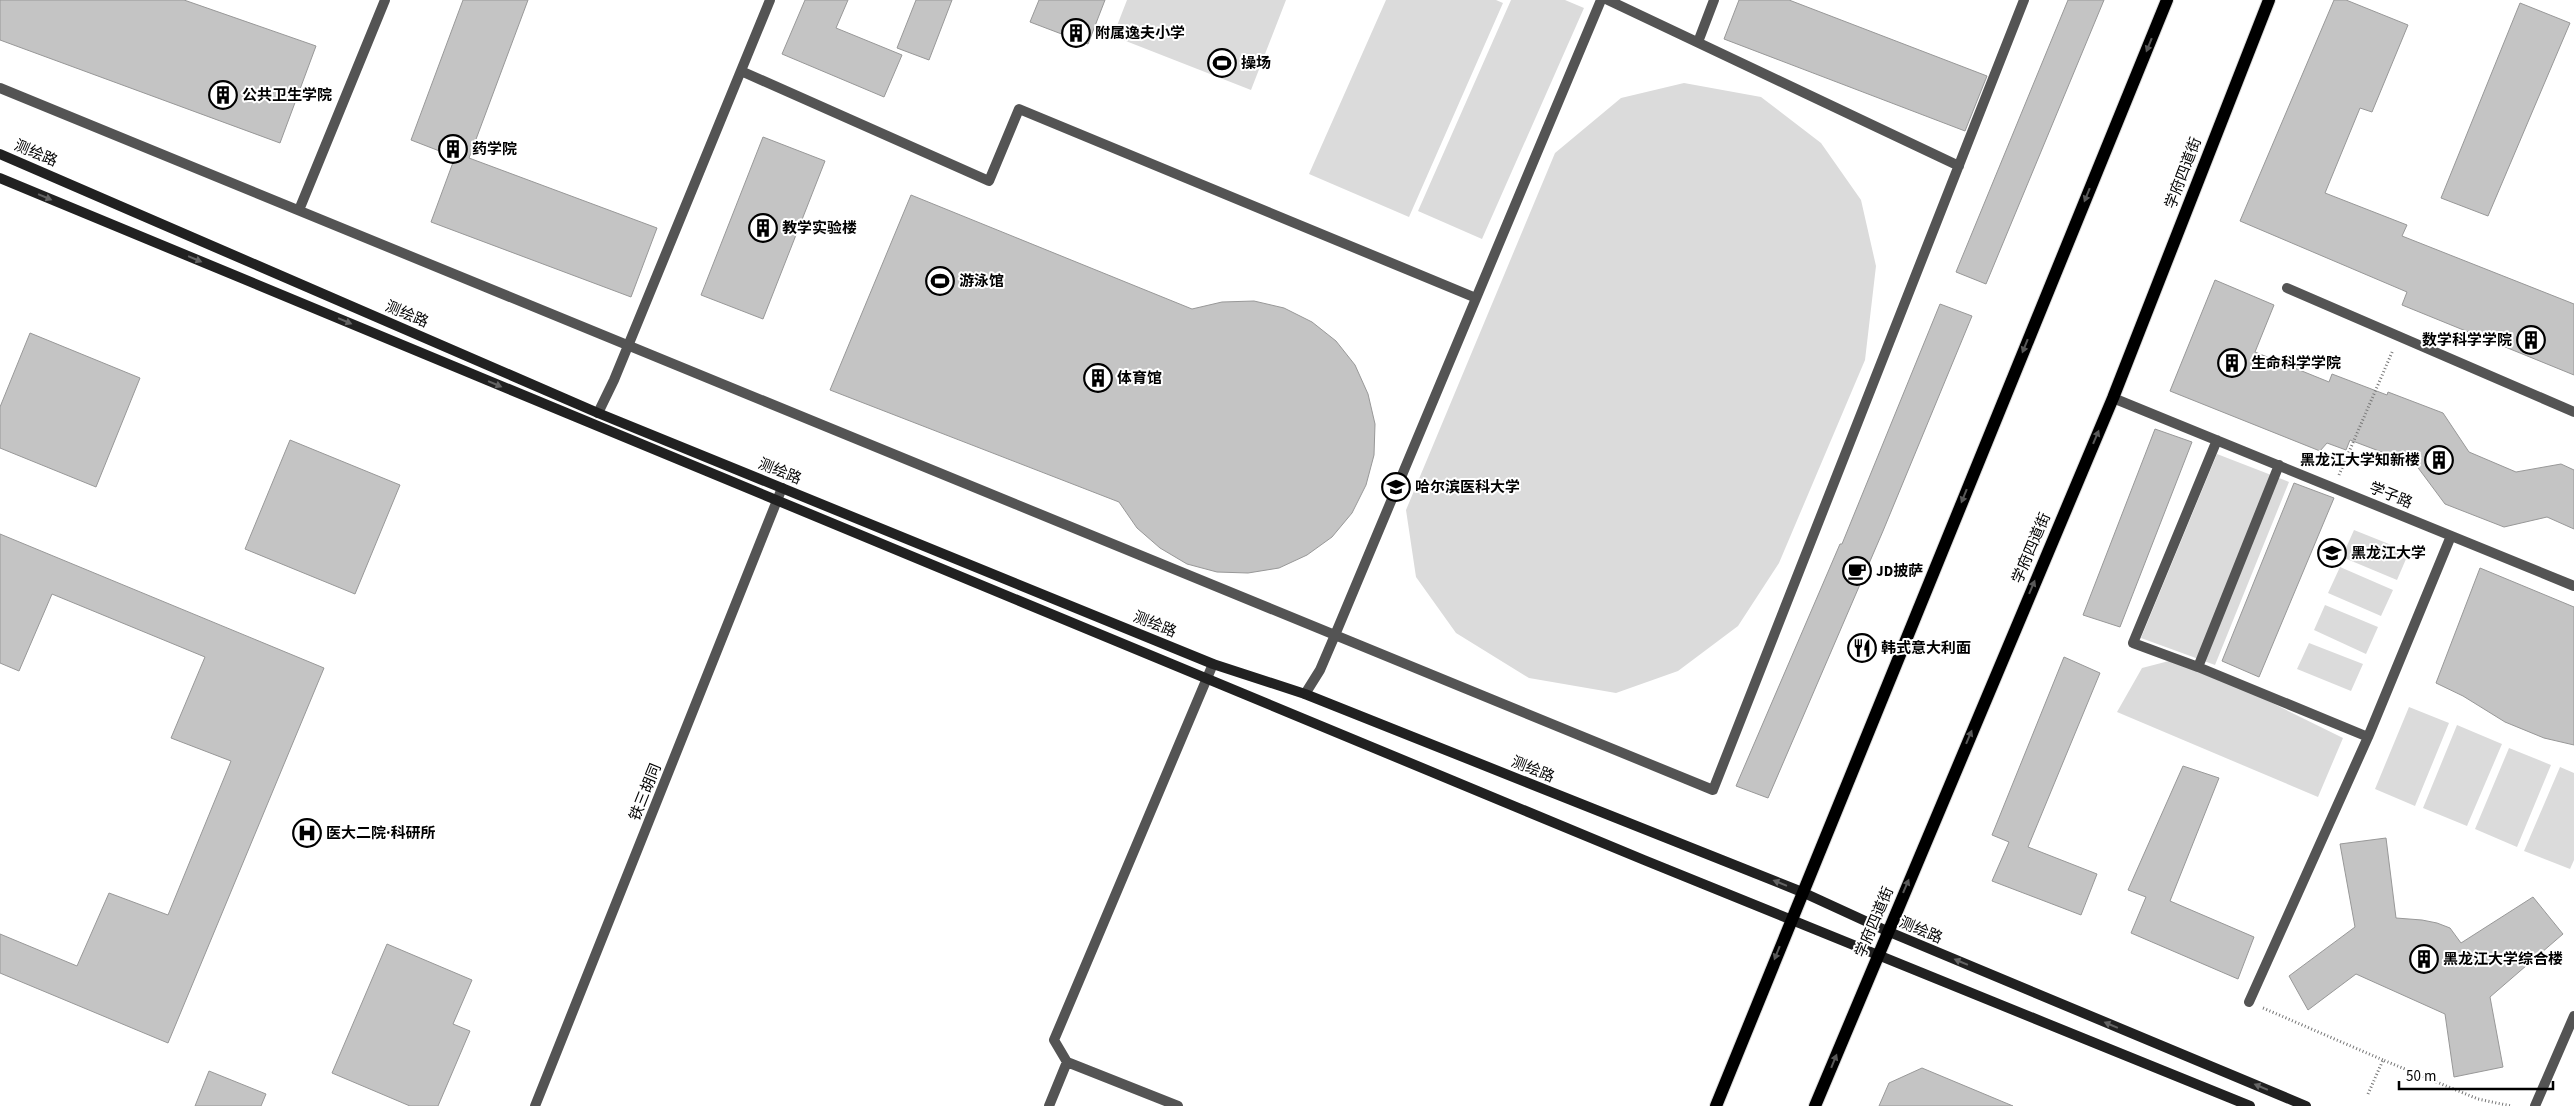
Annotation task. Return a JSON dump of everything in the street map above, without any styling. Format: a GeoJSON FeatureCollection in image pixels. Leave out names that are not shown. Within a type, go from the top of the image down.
{"type":"FeatureCollection","features":[{"type":"Feature","properties":{"kind":"main road"},"geometry":{"type":"LineString","coordinates":[[1716,1106],[1790,920],[2167,0]]}},
{"type":"Feature","properties":{"kind":"main road","name":"学府四道街"},"geometry":{"type":"LineString","coordinates":[[1815,1106],[2112,398],[2269,0]]}},
{"type":"Feature","properties":{"kind":"main road","name":"测绘路"},"geometry":{"type":"LineString","coordinates":[[0,154],[598,413],[1213,664],[1305,694],[1802,892],[1887,931],[2306,1106]]}},
{"type":"Feature","properties":{"kind":"main road","name":"测绘路"},"geometry":{"type":"LineString","coordinates":[[0,178],[1790,920],[2250,1106]]}},
{"type":"Feature","properties":{"kind":"street"},"geometry":{"type":"LineString","coordinates":[[299,210],[385,0]]}},
{"type":"Feature","properties":{"kind":"street"},"geometry":{"type":"LineString","coordinates":[[598,413],[628,345],[770,0]]}},
{"type":"Feature","properties":{"kind":"street"},"geometry":{"type":"LineString","coordinates":[[1305,694],[1320,670],[1335,635],[1601,0]]}},
{"type":"Feature","properties":{"kind":"street"},"geometry":{"type":"LineString","coordinates":[[1608,0],[1959,166]]}},
{"type":"Feature","properties":{"kind":"street"},"geometry":{"type":"LineString","coordinates":[[1698,42],[1714,0]]}},
{"type":"Feature","properties":{"kind":"street"},"geometry":{"type":"LineString","coordinates":[[0,88],[1712,790],[2024,0]]}},
{"type":"Feature","properties":{"kind":"street"},"geometry":{"type":"LineString","coordinates":[[741,71],[989,181],[1019,109],[1476,298]]}},
{"type":"Feature","properties":{"kind":"street"},"geometry":{"type":"LineString","coordinates":[[2287,288],[2574,412]]}},
{"type":"Feature","properties":{"kind":"street","name":"学子路"},"geometry":{"type":"LineString","coordinates":[[2112,398],[2574,586]]}},
{"type":"Feature","properties":{"kind":"street"},"geometry":{"type":"LineString","coordinates":[[2217,440],[2133,643],[2198,667],[2368,737]]}},
{"type":"Feature","properties":{"kind":"street"},"geometry":{"type":"LineString","coordinates":[[2198,667],[2279,466]]}},
{"type":"Feature","properties":{"kind":"street","name":"铁三胡同"},"geometry":{"type":"LineString","coordinates":[[536,1106],[782,488]]}},
{"type":"Feature","properties":{"kind":"street"},"geometry":{"type":"LineString","coordinates":[[2249,1002],[2368,737],[2451,536]]}},
{"type":"Feature","properties":{"kind":"street"},"geometry":{"type":"LineString","coordinates":[[1178,1106],[1067,1062],[1054,1040],[1213,664]]}},
{"type":"Feature","properties":{"kind":"street"},"geometry":{"type":"LineString","coordinates":[[2535,1106],[2574,1016]]}},
{"type":"Feature","properties":{"kind":"street"},"geometry":{"type":"LineString","coordinates":[[1049,1106],[1067,1062]]}},
{"type":"Feature","properties":{"kind":"path"},"geometry":{"type":"LineString","coordinates":[[2334,488],[2399,336]]}},
{"type":"Feature","properties":{"kind":"path"},"geometry":{"type":"LineString","coordinates":[[2249,1002],[2478,1098],[2511,1106]]}},
{"type":"Feature","properties":{"kind":"path"},"geometry":{"type":"LineString","coordinates":[[2368,1094],[2384,1060]]}},
{"type":"Feature","properties":{"kind":"shaded area","name":"操场"},"geometry":{"type":"Polygon","coordinates":[[[1127,0],[1286,0],[1251,90],[1113,36],[1127,0]]]}},
{"type":"Feature","properties":{"kind":"shaded area"},"geometry":{"type":"Polygon","coordinates":[[[1386,0],[1496,0],[1503,3],[1409,217],[1309,174],[1386,0]]]}},
{"type":"Feature","properties":{"kind":"shaded area"},"geometry":{"type":"Polygon","coordinates":[[[1511,0],[1565,0],[1584,8],[1482,239],[1418,211],[1511,0]]]}},
{"type":"Feature","properties":{"kind":"shaded area"},"geometry":{"type":"Polygon","coordinates":[[[1684,83],[1761,97],[1821,143],[1861,200],[1876,266],[1865,360],[1779,563],[1738,626],[1678,671],[1616,693],[1529,678],[1456,633],[1416,577],[1406,510],[1555,153],[1621,98],[1684,83]]]}},
{"type":"Feature","properties":{"kind":"shaded area"},"geometry":{"type":"Polygon","coordinates":[[[2217,454],[2289,482],[2215,665],[2141,638],[2217,454]]]}},
{"type":"Feature","properties":{"kind":"shaded area"},"geometry":{"type":"Polygon","coordinates":[[[2354,530],[2409,552],[2397,580],[2342,557],[2354,530]]]}},
{"type":"Feature","properties":{"kind":"shaded area"},"geometry":{"type":"Polygon","coordinates":[[[2340,567],[2393,590],[2381,616],[2328,593],[2340,567]]]}},
{"type":"Feature","properties":{"kind":"shaded area"},"geometry":{"type":"Polygon","coordinates":[[[2325,605],[2378,627],[2366,654],[2314,630],[2325,605]]]}},
{"type":"Feature","properties":{"kind":"shaded area"},"geometry":{"type":"Polygon","coordinates":[[[2309,643],[2363,664],[2351,691],[2297,669],[2309,643]]]}},
{"type":"Feature","properties":{"kind":"shaded area"},"geometry":{"type":"Polygon","coordinates":[[[2169,661],[2191,663],[2343,738],[2318,797],[2117,712],[2142,668],[2169,661]]]}},
{"type":"Feature","properties":{"kind":"shaded area"},"geometry":{"type":"Polygon","coordinates":[[[2409,707],[2449,723],[2415,806],[2375,789],[2409,707]]]}},
{"type":"Feature","properties":{"kind":"shaded area"},"geometry":{"type":"Polygon","coordinates":[[[2457,725],[2502,744],[2467,826],[2423,808],[2457,725]]]}},
{"type":"Feature","properties":{"kind":"shaded area"},"geometry":{"type":"Polygon","coordinates":[[[2509,748],[2551,765],[2517,847],[2475,829],[2509,748]]]}},
{"type":"Feature","properties":{"kind":"shaded area"},"geometry":{"type":"Polygon","coordinates":[[[2560,767],[2574,773],[2574,860],[2570,869],[2524,851],[2560,767]]]}},
{"type":"Feature","properties":{"kind":"building","name":"公共卫生学院"},"geometry":{"type":"Polygon","coordinates":[[[0,0],[184,0],[316,46],[280,143],[0,40],[0,0]]]}},
{"type":"Feature","properties":{"kind":"building","name":"药学院"},"geometry":{"type":"Polygon","coordinates":[[[463,0],[528,0],[469,158],[657,228],[631,297],[431,222],[455,157],[411,140],[463,0]]]}},
{"type":"Feature","properties":{"kind":"building"},"geometry":{"type":"Polygon","coordinates":[[[805,0],[848,0],[836,28],[902,55],[884,97],[782,54],[805,0]]]}},
{"type":"Feature","properties":{"kind":"building"},"geometry":{"type":"Polygon","coordinates":[[[916,0],[952,0],[929,60],[897,48],[916,0]]]}},
{"type":"Feature","properties":{"kind":"building","name":"附属逸夫小学"},"geometry":{"type":"Polygon","coordinates":[[[1039,0],[1105,0],[1088,44],[1030,22],[1039,0]]]}},
{"type":"Feature","properties":{"kind":"building"},"geometry":{"type":"Polygon","coordinates":[[[1739,0],[1789,0],[1987,76],[1965,131],[1724,39],[1739,0]]]}},
{"type":"Feature","properties":{"kind":"building"},"geometry":{"type":"Polygon","coordinates":[[[2068,0],[2104,0],[1986,284],[1956,272],[2068,0]]]}},
{"type":"Feature","properties":{"kind":"building"},"geometry":{"type":"Polygon","coordinates":[[[2334,0],[2346,0],[2408,25],[2372,112],[2360,108],[2325,193],[2407,225],[2402,236],[2574,304],[2574,375],[2402,305],[2407,292],[2240,221],[2334,0]]]}},
{"type":"Feature","properties":{"kind":"building"},"geometry":{"type":"Polygon","coordinates":[[[2520,3],[2570,23],[2488,216],[2441,198],[2520,3]]]}},
{"type":"Feature","properties":{"kind":"building","name":"教学实验楼"},"geometry":{"type":"Polygon","coordinates":[[[763,137],[825,161],[763,319],[701,295],[763,137]]]}},
{"type":"Feature","properties":{"kind":"building","name":"体育馆"},"geometry":{"type":"Polygon","coordinates":[[[911,195],[1192,309],[1222,302],[1254,301],[1284,308],[1312,322],[1336,341],[1355,365],[1368,394],[1375,424],[1374,455],[1366,485],[1352,513],[1332,537],[1307,555],[1279,568],[1248,573],[1217,572],[1187,564],[1160,548],[1137,528],[1119,502],[830,390],[911,195]]]}},
{"type":"Feature","properties":{"kind":"building"},"geometry":{"type":"Polygon","coordinates":[[[2215,280],[2274,305],[2255,352],[2329,382],[2332,374],[2387,395],[2388,392],[2443,413],[2469,452],[2516,472],[2561,464],[2574,470],[2574,529],[2547,517],[2504,527],[2445,504],[2416,465],[2350,440],[2346,450],[2327,443],[2320,451],[2170,391],[2215,280]]]}},
{"type":"Feature","properties":{"kind":"building"},"geometry":{"type":"Polygon","coordinates":[[[1940,304],[1972,316],[1883,531],[1768,798],[1736,786],[1840,544],[1842,544],[1940,304]]]}},
{"type":"Feature","properties":{"kind":"building"},"geometry":{"type":"Polygon","coordinates":[[[30,333],[140,378],[96,487],[0,448],[0,407],[30,333]]]}},
{"type":"Feature","properties":{"kind":"building"},"geometry":{"type":"Polygon","coordinates":[[[2155,429],[2192,442],[2120,627],[2083,615],[2155,429]]]}},
{"type":"Feature","properties":{"kind":"building"},"geometry":{"type":"Polygon","coordinates":[[[290,440],[400,485],[355,594],[245,549],[290,440]]]}},
{"type":"Feature","properties":{"kind":"building"},"geometry":{"type":"Polygon","coordinates":[[[2294,483],[2334,498],[2259,677],[2222,661],[2294,483]]]}},
{"type":"Feature","properties":{"kind":"building"},"geometry":{"type":"Polygon","coordinates":[[[0,534],[324,668],[168,1043],[0,973],[0,934],[77,966],[109,893],[168,915],[231,761],[171,738],[205,657],[52,594],[19,671],[0,663],[0,534]]]}},
{"type":"Feature","properties":{"kind":"building"},"geometry":{"type":"Polygon","coordinates":[[[2480,568],[2574,607],[2574,745],[2544,738],[2505,722],[2463,696],[2436,683],[2480,568]]]}},
{"type":"Feature","properties":{"kind":"building"},"geometry":{"type":"Polygon","coordinates":[[[2064,657],[2100,673],[2028,847],[2097,874],[2081,915],[1992,881],[2009,842],[1992,835],[2064,657]]]}},
{"type":"Feature","properties":{"kind":"building"},"geometry":{"type":"Polygon","coordinates":[[[2183,766],[2219,778],[2170,901],[2254,937],[2238,979],[2131,933],[2146,897],[2128,890],[2183,766]]]}},
{"type":"Feature","properties":{"kind":"building","name":"黑龙江大学综合楼"},"geometry":{"type":"Polygon","coordinates":[[[2386,838],[2396,918],[2422,920],[2450,928],[2461,943],[2533,897],[2563,934],[2490,997],[2503,1067],[2454,1077],[2445,1014],[2356,974],[2308,1010],[2289,976],[2355,927],[2340,844],[2386,838]]]}},
{"type":"Feature","properties":{"kind":"building"},"geometry":{"type":"Polygon","coordinates":[[[387,944],[472,980],[453,1024],[470,1031],[438,1106],[410,1106],[332,1073],[387,944]]]}},
{"type":"Feature","properties":{"kind":"building"},"geometry":{"type":"Polygon","coordinates":[[[1922,1068],[2013,1106],[1879,1106],[1889,1083],[1922,1068]]]}},
{"type":"Feature","properties":{"kind":"building"},"geometry":{"type":"Polygon","coordinates":[[[209,1071],[266,1094],[261,1106],[195,1106],[209,1071]]]}},
{"type":"Feature","properties":{"kind":"place","name":"附属逸夫小学"},"geometry":{"type":"Point","coordinates":[1076,33]}},
{"type":"Feature","properties":{"kind":"place","name":"操场"},"geometry":{"type":"Point","coordinates":[1222,63]}},
{"type":"Feature","properties":{"kind":"place","name":"公共卫生学院"},"geometry":{"type":"Point","coordinates":[223,95]}},
{"type":"Feature","properties":{"kind":"place","name":"药学院"},"geometry":{"type":"Point","coordinates":[453,149]}},
{"type":"Feature","properties":{"kind":"place","name":"教学实验楼"},"geometry":{"type":"Point","coordinates":[763,228]}},
{"type":"Feature","properties":{"kind":"place","name":"游泳馆"},"geometry":{"type":"Point","coordinates":[940,281]}},
{"type":"Feature","properties":{"kind":"place","name":"数学科学学院"},"geometry":{"type":"Point","coordinates":[2531,340]}},
{"type":"Feature","properties":{"kind":"place","name":"生命科学学院"},"geometry":{"type":"Point","coordinates":[2232,363]}},
{"type":"Feature","properties":{"kind":"place","name":"体育馆"},"geometry":{"type":"Point","coordinates":[1098,378]}},
{"type":"Feature","properties":{"kind":"place","name":"黑龙江大学知新楼"},"geometry":{"type":"Point","coordinates":[2439,460]}},
{"type":"Feature","properties":{"kind":"place","name":"哈尔滨医科大学"},"geometry":{"type":"Point","coordinates":[1396,487]}},
{"type":"Feature","properties":{"kind":"place","name":"黑龙江大学"},"geometry":{"type":"Point","coordinates":[2332,553]}},
{"type":"Feature","properties":{"kind":"place","name":"JD披萨"},"geometry":{"type":"Point","coordinates":[1857,571]}},
{"type":"Feature","properties":{"kind":"place","name":"韩式意大利面"},"geometry":{"type":"Point","coordinates":[1862,648]}},
{"type":"Feature","properties":{"kind":"place","name":"医大二院·科研所"},"geometry":{"type":"Point","coordinates":[307,833]}},
{"type":"Feature","properties":{"kind":"place","name":"黑龙江大学综合楼"},"geometry":{"type":"Point","coordinates":[2424,959]}}]}
